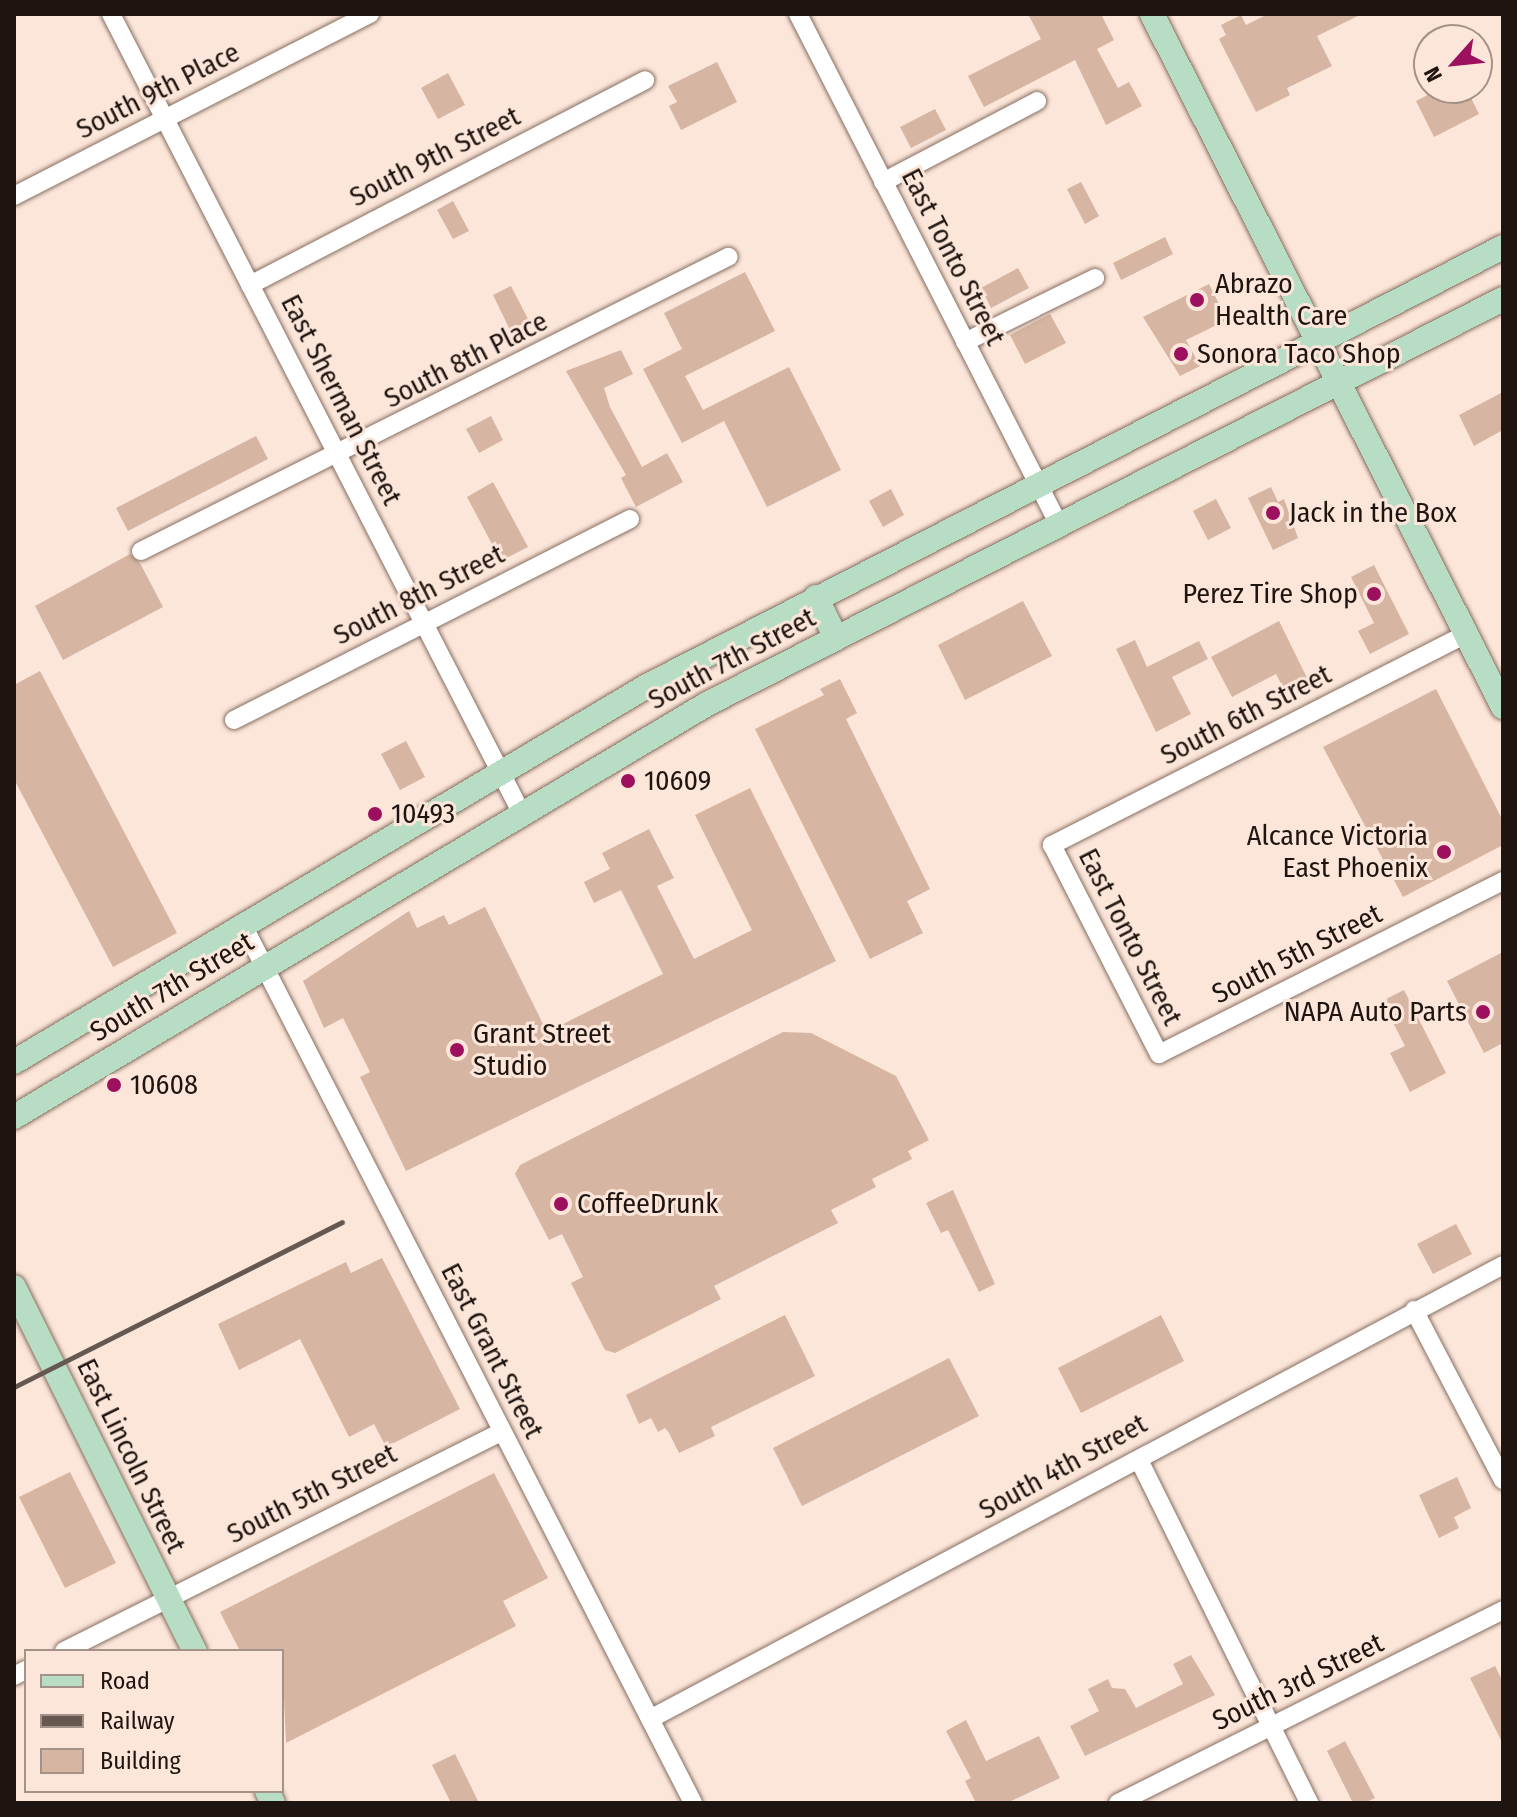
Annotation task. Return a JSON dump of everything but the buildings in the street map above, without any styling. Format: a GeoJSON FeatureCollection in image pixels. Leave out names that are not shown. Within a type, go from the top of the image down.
{"type":"FeatureCollection","features":[{"type":"Feature","properties":{"kind":"main road"},"geometry":{"type":"LineString","coordinates":[[1152,14],[1503,707]]}},
{"type":"Feature","properties":{"kind":"main road","name":"South 7th Street"},"geometry":{"type":"LineString","coordinates":[[14,1062],[500,770],[816,597],[1503,247]]}},
{"type":"Feature","properties":{"kind":"main road","name":"South 7th Street"},"geometry":{"type":"LineString","coordinates":[[14,1117],[521,812],[707,704],[1503,299]]}},
{"type":"Feature","properties":{"kind":"main road"},"geometry":{"type":"LineString","coordinates":[[816,597],[836,638]]}},
{"type":"Feature","properties":{"kind":"main road","name":"East Lincoln Street"},"geometry":{"type":"LineString","coordinates":[[14,1287],[22,1323],[194,1649]]}},
{"type":"Feature","properties":{"kind":"street","name":"East Sherman Street"},"geometry":{"type":"LineString","coordinates":[[111,14],[521,812]]}},
{"type":"Feature","properties":{"kind":"street","name":"South 9th Place"},"geometry":{"type":"LineString","coordinates":[[14,196],[370,14]]}},
{"type":"Feature","properties":{"kind":"street","name":"East Tonto Street"},"geometry":{"type":"LineString","coordinates":[[798,14],[1059,525]]}},
{"type":"Feature","properties":{"kind":"street","name":"South 9th Street"},"geometry":{"type":"LineString","coordinates":[[250,285],[645,80]]}},
{"type":"Feature","properties":{"kind":"street"},"geometry":{"type":"LineString","coordinates":[[883,182],[1037,101]]}},
{"type":"Feature","properties":{"kind":"street","name":"South 8th Place"},"geometry":{"type":"LineString","coordinates":[[141,551],[338,456],[728,257]]}},
{"type":"Feature","properties":{"kind":"street"},"geometry":{"type":"LineString","coordinates":[[965,342],[1095,278]]}},
{"type":"Feature","properties":{"kind":"street","name":"South 8th Street"},"geometry":{"type":"LineString","coordinates":[[234,720],[630,519]]}},
{"type":"Feature","properties":{"kind":"street","name":"South 6th Street"},"geometry":{"type":"LineString","coordinates":[[1052,845],[1466,634]]}},
{"type":"Feature","properties":{"kind":"street","name":"East Tonto Street"},"geometry":{"type":"LineString","coordinates":[[1052,845],[1159,1054]]}},
{"type":"Feature","properties":{"kind":"street","name":"South 5th Street"},"geometry":{"type":"LineString","coordinates":[[1159,1054],[1503,881]]}},
{"type":"Feature","properties":{"kind":"street","name":"East Grant Street"},"geometry":{"type":"LineString","coordinates":[[242,923],[693,1803]]}},
{"type":"Feature","properties":{"kind":"street","name":"South 4th Street"},"geometry":{"type":"LineString","coordinates":[[650,1719],[1140,1462],[1157,1445],[1503,1265]]}},
{"type":"Feature","properties":{"kind":"street"},"geometry":{"type":"LineString","coordinates":[[1414,1310],[1503,1480]]}},
{"type":"Feature","properties":{"kind":"street","name":"South 5th Street"},"geometry":{"type":"LineString","coordinates":[[68,1649],[502,1432]]}},
{"type":"Feature","properties":{"kind":"street"},"geometry":{"type":"LineString","coordinates":[[1140,1462],[1309,1803]]}},
{"type":"Feature","properties":{"kind":"street","name":"South 3rd Street"},"geometry":{"type":"LineString","coordinates":[[1118,1803],[1503,1610]]}},
{"type":"Feature","properties":{"kind":"railway"},"geometry":{"type":"LineString","coordinates":[[14,1387],[342,1222]]}},
{"type":"Feature","properties":{"kind":"place","name":"Abrazo Health Care"},"geometry":{"type":"Point","coordinates":[1197,300]}},
{"type":"Feature","properties":{"kind":"place","name":"Sonora Taco Shop"},"geometry":{"type":"Point","coordinates":[1181,354]}},
{"type":"Feature","properties":{"kind":"place","name":"Jack in the Box"},"geometry":{"type":"Point","coordinates":[1273,513]}},
{"type":"Feature","properties":{"kind":"place","name":"Perez Tire Shop"},"geometry":{"type":"Point","coordinates":[1374,594]}},
{"type":"Feature","properties":{"kind":"place","name":"10609"},"geometry":{"type":"Point","coordinates":[628,781]}},
{"type":"Feature","properties":{"kind":"place","name":"10493"},"geometry":{"type":"Point","coordinates":[375,814]}},
{"type":"Feature","properties":{"kind":"place","name":"Alcance Victoria East Phoenix"},"geometry":{"type":"Point","coordinates":[1444,852]}},
{"type":"Feature","properties":{"kind":"place","name":"NAPA Auto Parts"},"geometry":{"type":"Point","coordinates":[1483,1012]}},
{"type":"Feature","properties":{"kind":"place","name":"Grant Street Studio"},"geometry":{"type":"Point","coordinates":[457,1050]}},
{"type":"Feature","properties":{"kind":"place","name":"10608"},"geometry":{"type":"Point","coordinates":[114,1085]}},
{"type":"Feature","properties":{"kind":"place","name":"CoffeeDrunk"},"geometry":{"type":"Point","coordinates":[561,1204]}}]}
